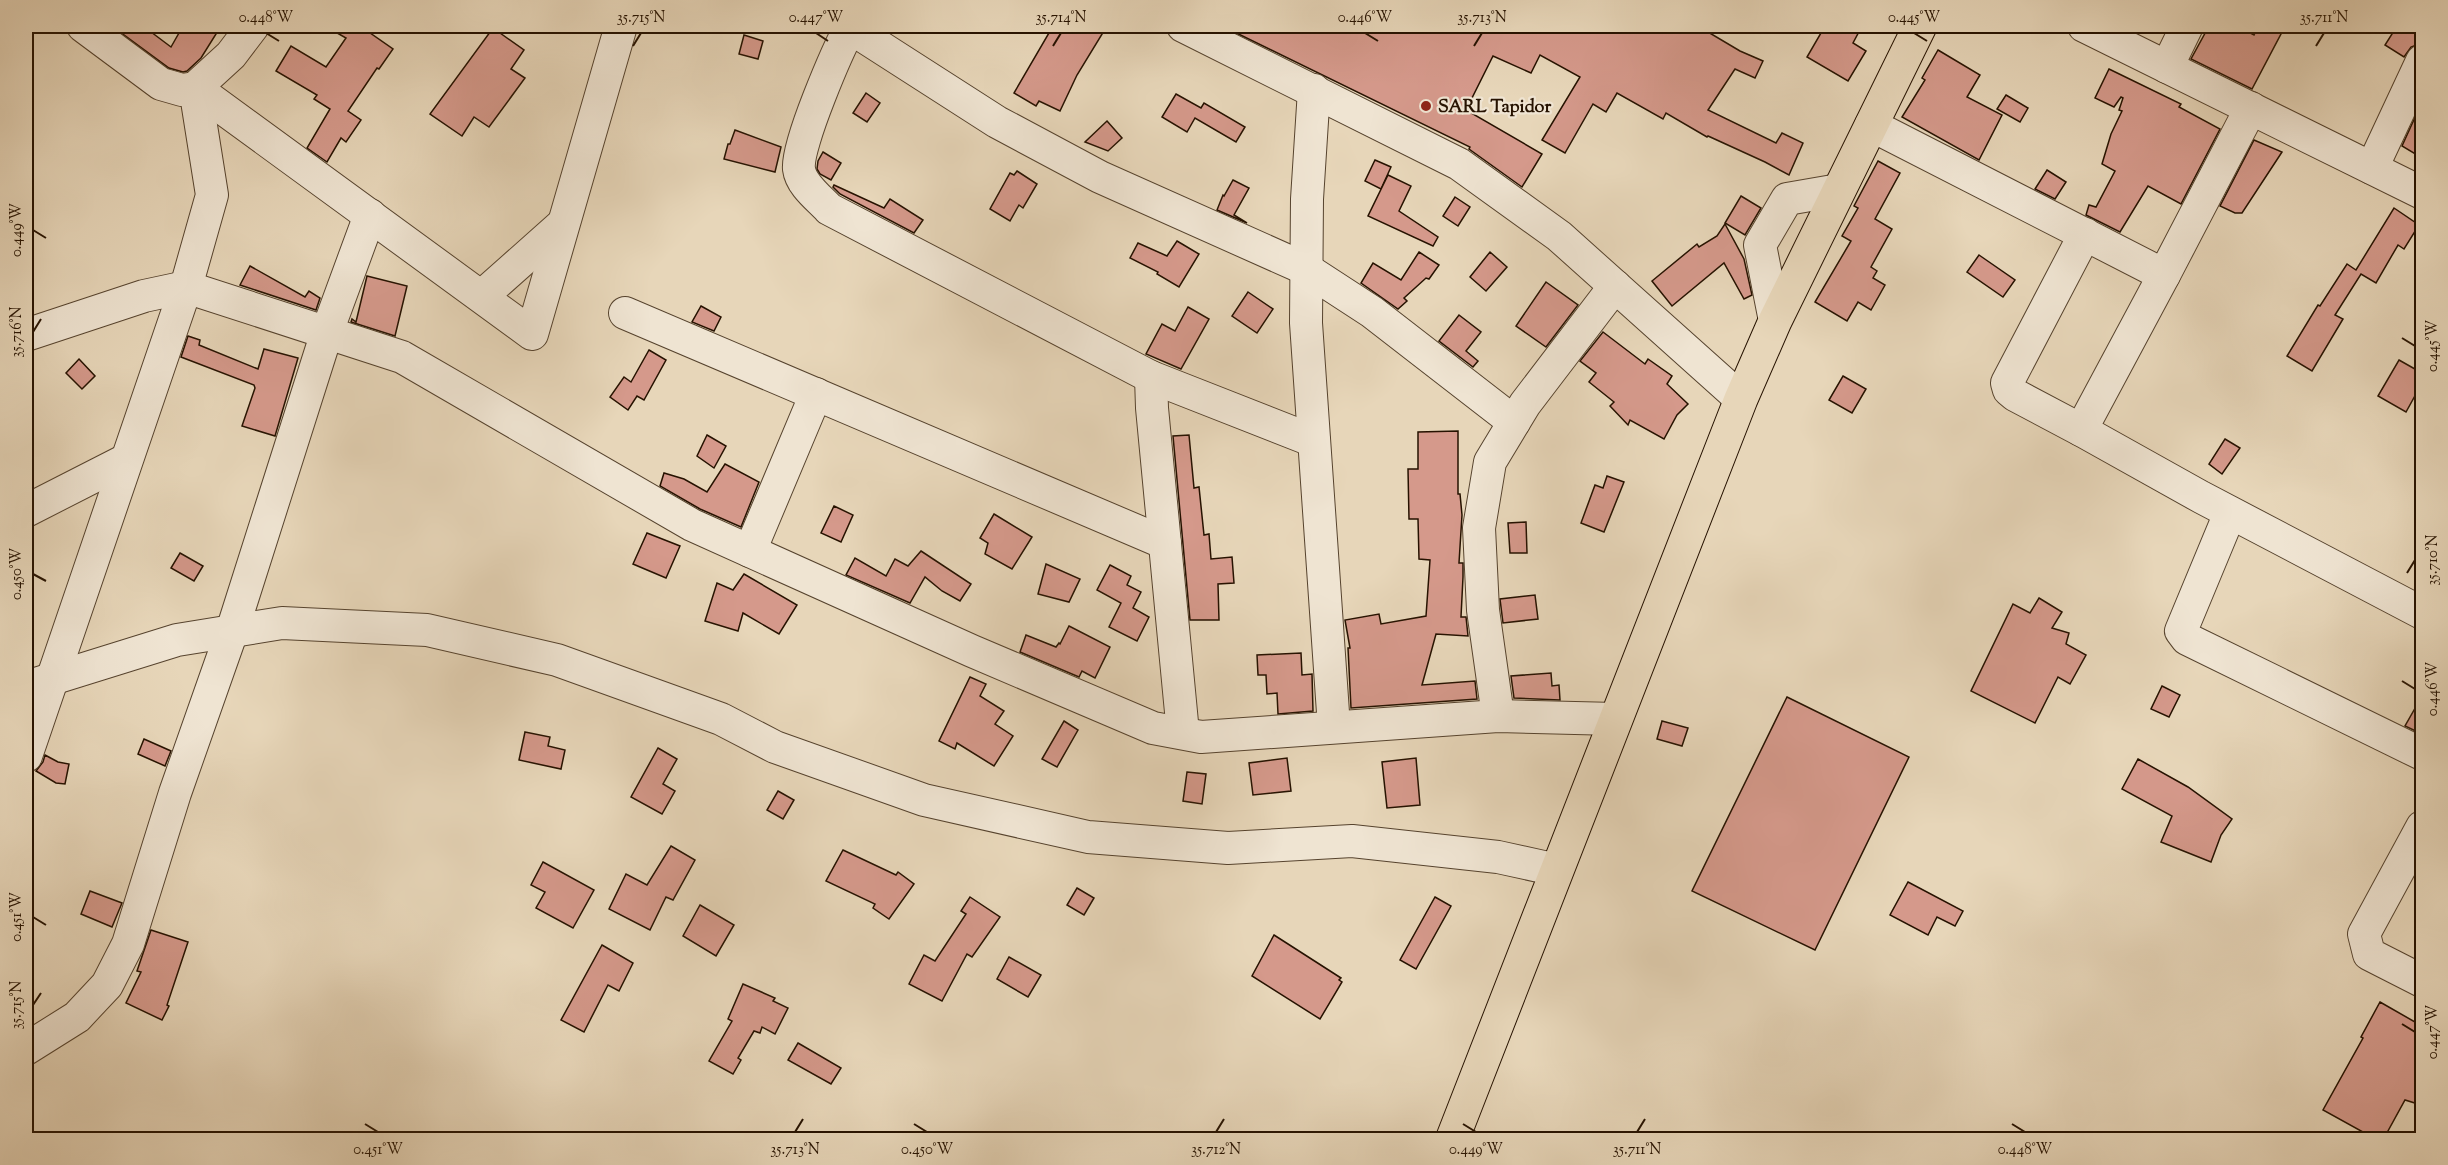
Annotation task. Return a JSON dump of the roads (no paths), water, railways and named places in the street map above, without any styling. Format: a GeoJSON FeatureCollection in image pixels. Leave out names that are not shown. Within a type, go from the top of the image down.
{"type":"FeatureCollection","features":[{"type":"Feature","properties":{"kind":"main road"},"geometry":{"type":"LineString","coordinates":[[1452,1140],[1741,399],[1775,321],[1920,26]]}},
{"type":"Feature","properties":{"kind":"street"},"geometry":{"type":"LineString","coordinates":[[83,26],[161,84],[182,90],[195,88],[231,55],[253,26]]}},
{"type":"Feature","properties":{"kind":"street"},"geometry":{"type":"LineString","coordinates":[[195,88],[532,334],[621,26]]}},
{"type":"Feature","properties":{"kind":"street"},"geometry":{"type":"LineString","coordinates":[[1314,441],[1151,377],[829,209],[806,184],[799,169],[804,134],[850,26],[997,122],[1090,171],[1306,269],[1372,312],[1514,422]]}},
{"type":"Feature","properties":{"kind":"street"},"geometry":{"type":"LineString","coordinates":[[1183,26],[1459,164],[1559,236],[1741,399]]}},
{"type":"Feature","properties":{"kind":"street"},"geometry":{"type":"LineString","coordinates":[[2084,26],[2422,193]]}},
{"type":"Feature","properties":{"kind":"street"},"geometry":{"type":"LineString","coordinates":[[2167,67],[2187,26]]}},
{"type":"Feature","properties":{"kind":"street"},"geometry":{"type":"LineString","coordinates":[[2372,168],[2422,62]]}},
{"type":"Feature","properties":{"kind":"street"},"geometry":{"type":"LineString","coordinates":[[26,756],[39,683],[126,460],[186,287],[212,195],[195,88]]}},
{"type":"Feature","properties":{"kind":"street"},"geometry":{"type":"LineString","coordinates":[[1314,90],[1307,199],[1306,323],[1334,728]]}},
{"type":"Feature","properties":{"kind":"street"},"geometry":{"type":"LineString","coordinates":[[2081,430],[2252,108]]}},
{"type":"Feature","properties":{"kind":"street"},"geometry":{"type":"LineString","coordinates":[[1871,125],[2164,275]]}},
{"type":"Feature","properties":{"kind":"street"},"geometry":{"type":"LineString","coordinates":[[1775,321],[1760,245],[1786,199],[1839,190]]}},
{"type":"Feature","properties":{"kind":"street"},"geometry":{"type":"LineString","coordinates":[[26,1049],[78,1017],[107,985],[122,954],[175,792],[232,631],[327,332],[370,215]]}},
{"type":"Feature","properties":{"kind":"street"},"geometry":{"type":"LineString","coordinates":[[482,296],[563,224]]}},
{"type":"Feature","properties":{"kind":"street"},"geometry":{"type":"LineString","coordinates":[[2085,234],[2007,383],[2009,390],[2230,513],[2422,613]]}},
{"type":"Feature","properties":{"kind":"street"},"geometry":{"type":"LineString","coordinates":[[1498,716],[1483,610],[1479,528],[1490,462],[1525,404],[1615,286]]}},
{"type":"Feature","properties":{"kind":"street"},"geometry":{"type":"LineString","coordinates":[[26,335],[144,296],[186,287],[402,357],[692,525],[972,651],[1153,728],[1202,737],[1498,716],[1616,719]]}},
{"type":"Feature","properties":{"kind":"street"},"geometry":{"type":"LineString","coordinates":[[625,313],[1165,543]]}},
{"type":"Feature","properties":{"kind":"street"},"geometry":{"type":"LineString","coordinates":[[1151,377],[1183,733]]}},
{"type":"Feature","properties":{"kind":"street"},"geometry":{"type":"LineString","coordinates":[[750,551],[816,394]]}},
{"type":"Feature","properties":{"kind":"street"},"geometry":{"type":"LineString","coordinates":[[26,511],[126,460]]}},
{"type":"Feature","properties":{"kind":"street"},"geometry":{"type":"LineString","coordinates":[[2230,513],[2183,624],[2181,631],[2187,639],[2422,754]]}},
{"type":"Feature","properties":{"kind":"street"},"geometry":{"type":"LineString","coordinates":[[39,683],[177,640],[282,623],[427,630],[557,660],[721,719],[775,747],[924,800],[1088,837],[1228,848],[1352,841],[1498,857],[1557,870]]}},
{"type":"Feature","properties":{"kind":"street"},"geometry":{"type":"LineString","coordinates":[[2422,826],[2364,934],[2369,954],[2422,981]]}},
{"type":"Feature","properties":{"kind":"place","name":"SARL Tapidor"},"geometry":{"type":"Point","coordinates":[1426,106]}}]}
